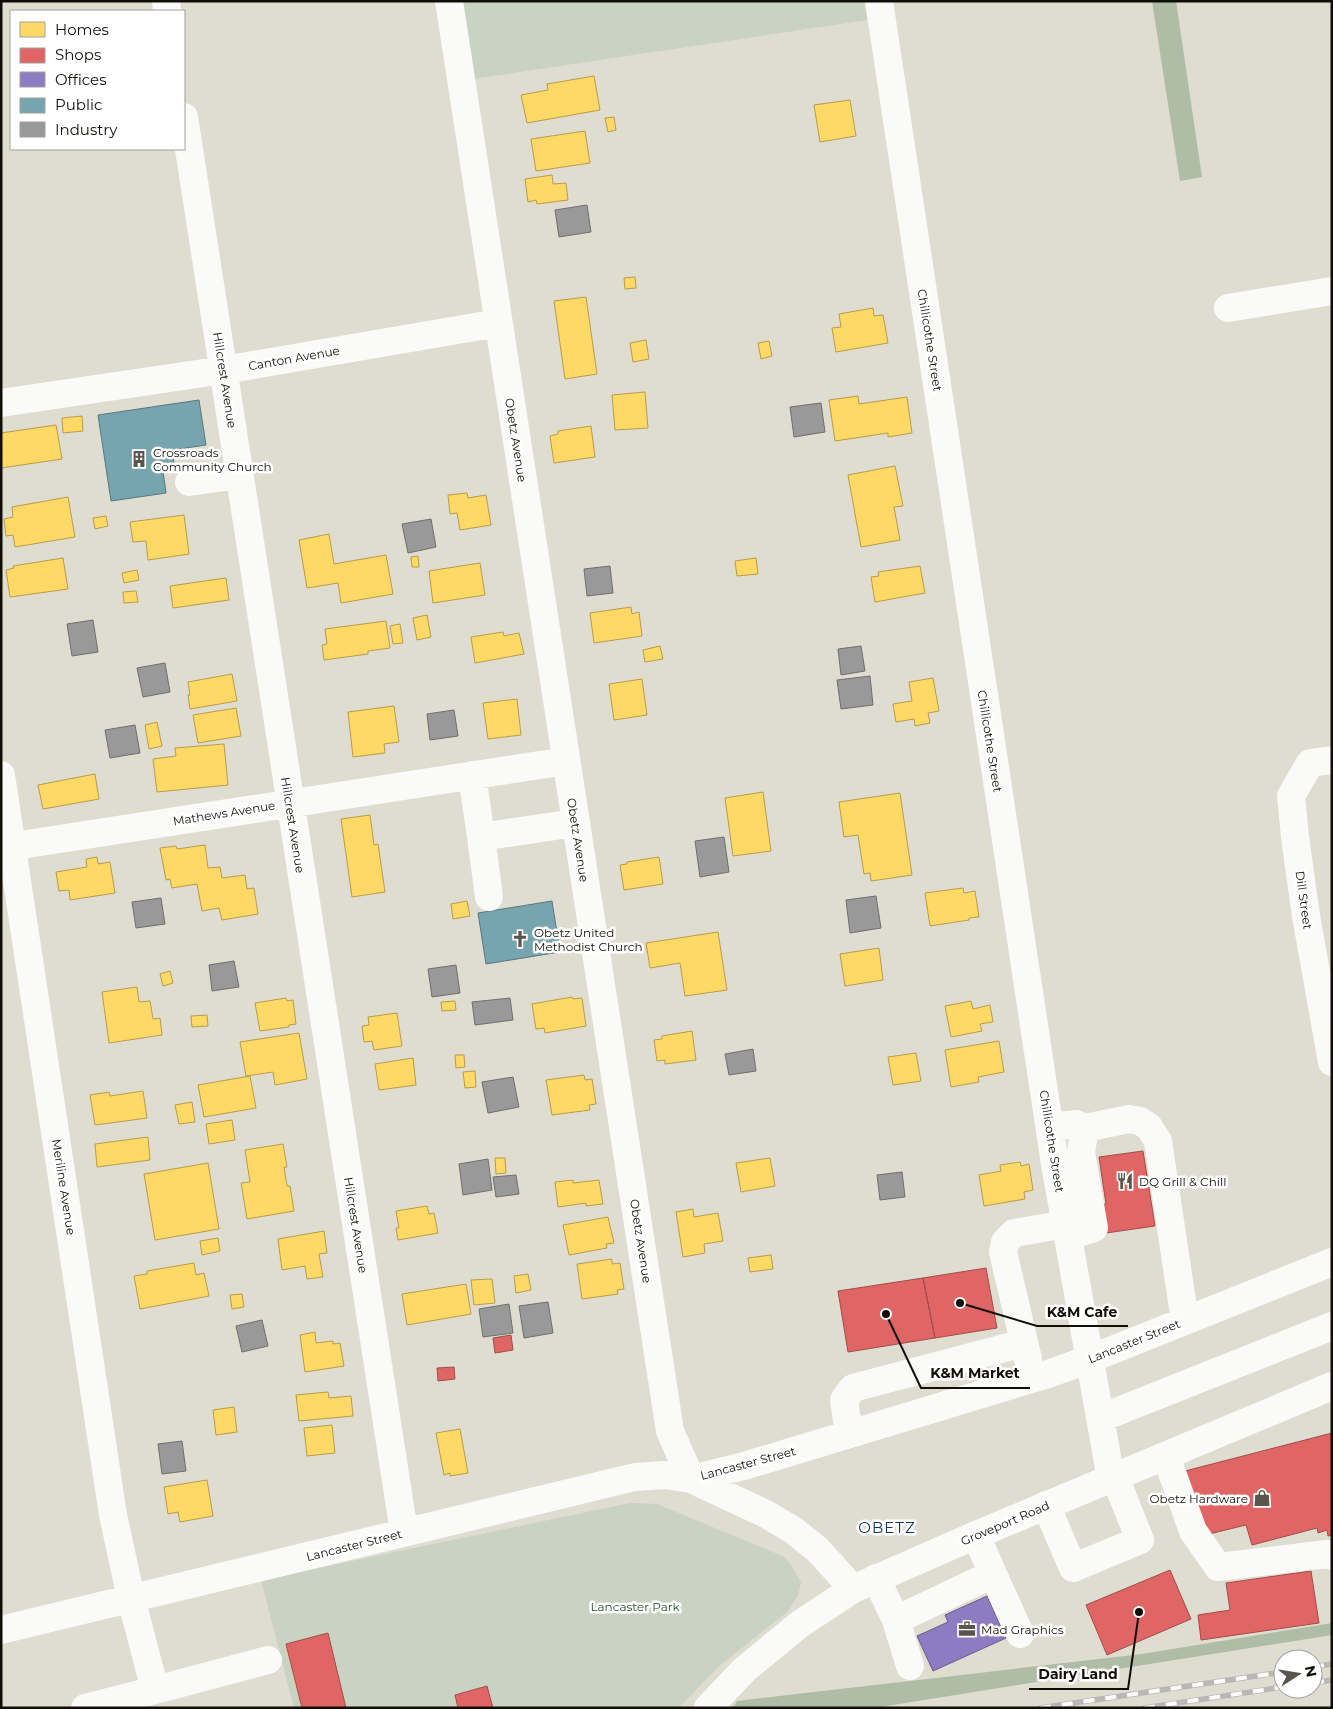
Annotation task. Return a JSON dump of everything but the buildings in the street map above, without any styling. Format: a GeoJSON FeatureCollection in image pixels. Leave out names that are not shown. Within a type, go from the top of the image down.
{"type":"FeatureCollection","features":[{"type":"Feature","properties":{"kind":"street","name":"Obetz Avenue"},"geometry":{"type":"LineString","coordinates":[[449,1],[670,1431],[690,1479]]}},
{"type":"Feature","properties":{"kind":"street","name":"Chillicothe Street"},"geometry":{"type":"LineString","coordinates":[[879,1],[1067,1230],[1113,1478],[1140,1540],[1073,1568],[1046,1505]]}},
{"type":"Feature","properties":{"kind":"street","name":"Hillcrest Avenue"},"geometry":{"type":"LineString","coordinates":[[185,123],[404,1532]]}},
{"type":"Feature","properties":{"kind":"street"},"geometry":{"type":"LineString","coordinates":[[1228,308],[1332,291]]}},
{"type":"Feature","properties":{"kind":"street","name":"Canton Avenue"},"geometry":{"type":"LineString","coordinates":[[1,403],[224,370],[498,324]]}},
{"type":"Feature","properties":{"kind":"street"},"geometry":{"type":"LineString","coordinates":[[189,482],[240,475]]}},
{"type":"Feature","properties":{"kind":"street","name":"Dill Street"},"geometry":{"type":"LineString","coordinates":[[1332,760],[1310,763],[1291,796],[1306,916],[1332,1062]]}},
{"type":"Feature","properties":{"kind":"street","name":"Mathews Avenue"},"geometry":{"type":"LineString","coordinates":[[7,847],[566,761]]}},
{"type":"Feature","properties":{"kind":"street","name":"Meriline Avenue"},"geometry":{"type":"LineString","coordinates":[[1,775],[7,847],[113,1516],[131,1598],[155,1690]]}},
{"type":"Feature","properties":{"kind":"street"},"geometry":{"type":"LineString","coordinates":[[472,775],[489,897]]}},
{"type":"Feature","properties":{"kind":"street"},"geometry":{"type":"LineString","coordinates":[[481,837],[575,823]]}},
{"type":"Feature","properties":{"kind":"street"},"geometry":{"type":"LineString","coordinates":[[1050,1127],[1076,1124],[1085,1128],[1129,1120],[1140,1121],[1149,1127],[1158,1141],[1185,1321]]}},
{"type":"Feature","properties":{"kind":"street"},"geometry":{"type":"LineString","coordinates":[[1032,1378],[1003,1252],[1005,1242],[1014,1233],[1094,1228],[1080,1152],[1085,1128]]}},
{"type":"Feature","properties":{"kind":"street","name":"Lancaster Street"},"geometry":{"type":"LineString","coordinates":[[1,1630],[635,1477],[664,1474],[690,1479],[744,1466],[1090,1359],[1332,1262]]}},
{"type":"Feature","properties":{"kind":"street"},"geometry":{"type":"LineString","coordinates":[[1101,1418],[1332,1326]]}},
{"type":"Feature","properties":{"kind":"street"},"geometry":{"type":"LineString","coordinates":[[849,1434],[844,1400],[853,1388],[1024,1343]]}},
{"type":"Feature","properties":{"kind":"street","name":"Groveport Road"},"geometry":{"type":"LineString","coordinates":[[708,1708],[744,1670],[800,1624],[865,1584],[1046,1505],[1332,1386]]}},
{"type":"Feature","properties":{"kind":"street"},"geometry":{"type":"LineString","coordinates":[[1166,1456],[1193,1531],[1218,1567],[1327,1554],[1332,1556]]}},
{"type":"Feature","properties":{"kind":"street"},"geometry":{"type":"LineString","coordinates":[[690,1479],[766,1514],[792,1530],[865,1584],[896,1620],[910,1666]]}},
{"type":"Feature","properties":{"kind":"street"},"geometry":{"type":"LineString","coordinates":[[976,1535],[1020,1634]]}},
{"type":"Feature","properties":{"kind":"street"},"geometry":{"type":"LineString","coordinates":[[896,1620],[993,1574]]}},
{"type":"Feature","properties":{"kind":"street"},"geometry":{"type":"LineString","coordinates":[[85,1708],[268,1660]]}},
{"type":"Feature","properties":{"kind":"green space"},"geometry":{"type":"Polygon","coordinates":[[[462,1],[864,1],[867,20],[473,79],[462,1]]]}},
{"type":"Feature","properties":{"kind":"green space"},"geometry":{"type":"Polygon","coordinates":[[[1152,1],[1176,1],[1202,177],[1180,181],[1152,1]]]}},
{"type":"Feature","properties":{"kind":"green space","name":"Lancaster Park"},"geometry":{"type":"Polygon","coordinates":[[[630,1503],[657,1504],[780,1555],[789,1563],[801,1582],[798,1596],[787,1612],[718,1667],[679,1708],[294,1708],[261,1580],[630,1503]]]}},
{"type":"Feature","properties":{"kind":"green space"},"geometry":{"type":"Polygon","coordinates":[[[1332,1623],[1332,1635],[874,1708],[733,1708],[737,1701],[1142,1654],[1332,1623]]]}},
{"type":"Feature","properties":{"kind":"railway"},"geometry":{"type":"LineString","coordinates":[[1323,1665],[1332,1664]]}},
{"type":"Feature","properties":{"kind":"railway"},"geometry":{"type":"LineString","coordinates":[[1040,1708],[1273,1673]]}},
{"type":"Feature","properties":{"kind":"railway"},"geometry":{"type":"LineString","coordinates":[[1323,1681],[1332,1680]]}},
{"type":"Feature","properties":{"kind":"railway"},"geometry":{"type":"LineString","coordinates":[[1144,1708],[1273,1689]]}},
{"type":"Feature","properties":{"kind":"place","name":"Crossroads Community Church"},"geometry":{"type":"Point","coordinates":[139,459]}},
{"type":"Feature","properties":{"kind":"place","name":"Obetz United Methodist Church"},"geometry":{"type":"Point","coordinates":[520,939]}},
{"type":"Feature","properties":{"kind":"place","name":"DQ Grill & Chill"},"geometry":{"type":"Point","coordinates":[1125,1181]}},
{"type":"Feature","properties":{"kind":"place","name":"K&M Cafe"},"geometry":{"type":"Point","coordinates":[960,1303]}},
{"type":"Feature","properties":{"kind":"place","name":"K&M Market"},"geometry":{"type":"Point","coordinates":[886,1314]}},
{"type":"Feature","properties":{"kind":"place","name":"Obetz Hardware"},"geometry":{"type":"Point","coordinates":[1262,1498]}},
{"type":"Feature","properties":{"kind":"place","name":"Dairy Land"},"geometry":{"type":"Point","coordinates":[1139,1612]}},
{"type":"Feature","properties":{"kind":"place","name":"Mad Graphics"},"geometry":{"type":"Point","coordinates":[967,1629]}},
{"type":"Feature","properties":{"kind":"district","name":"OBETZ"},"geometry":{"type":"Point","coordinates":[887,1527]}}]}
